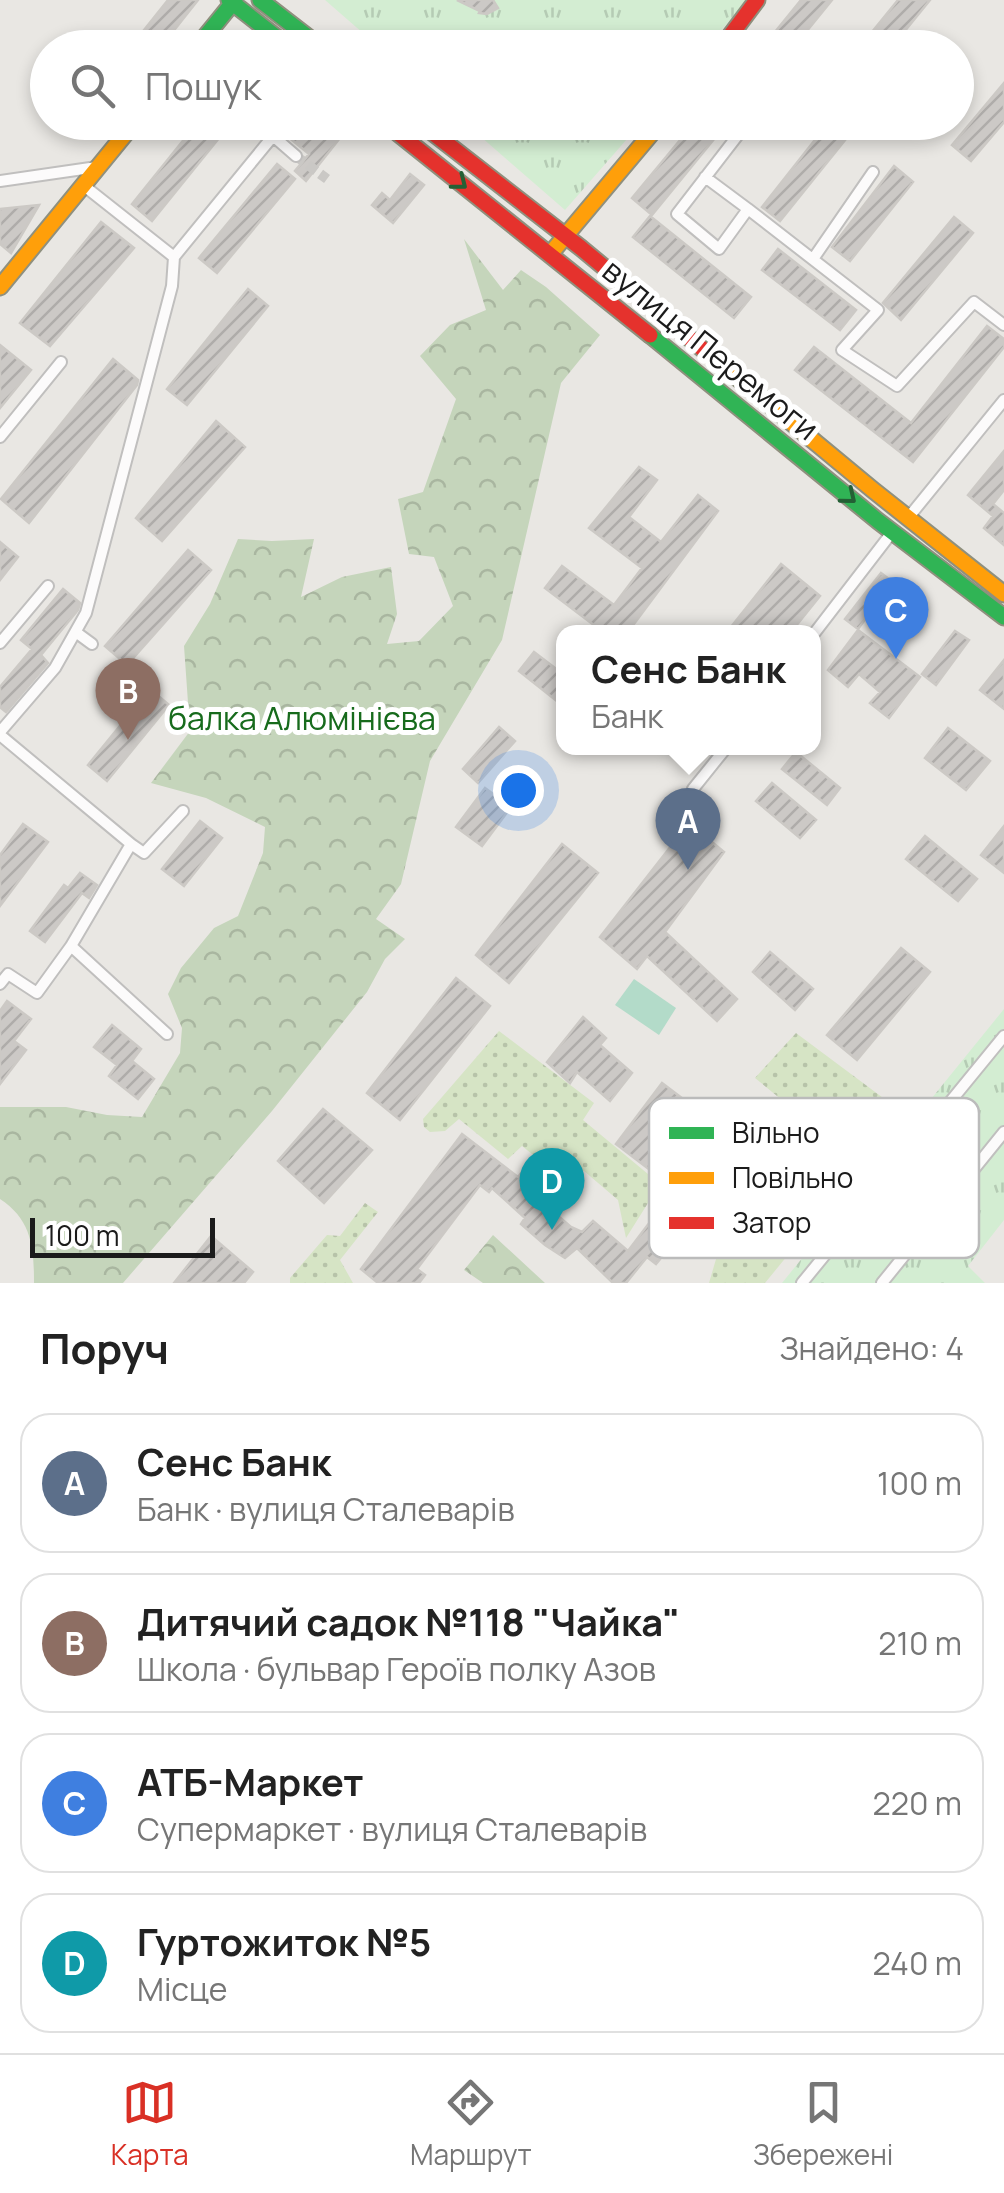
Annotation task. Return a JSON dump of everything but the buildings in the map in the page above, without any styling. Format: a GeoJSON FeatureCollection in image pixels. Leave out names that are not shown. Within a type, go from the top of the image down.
{"type":"FeatureCollection","features":[{"type":"Feature","properties":{"kind":"main road"},"geometry":{"type":"LineString","coordinates":[[260,0],[299,30]]}},
{"type":"Feature","properties":{"kind":"main road"},"geometry":{"type":"LineString","coordinates":[[734,30],[757,0]]}},
{"type":"Feature","properties":{"kind":"main road"},"geometry":{"type":"LineString","coordinates":[[210,30],[232,1],[268,30]]}},
{"type":"Feature","properties":{"kind":"main road"},"geometry":{"type":"LineString","coordinates":[[0,287],[7,268],[119,140]]}},
{"type":"Feature","properties":{"kind":"main road","name":"вулиця Перемоги"},"geometry":{"type":"LineString","coordinates":[[407,140],[1004,618]]}},
{"type":"Feature","properties":{"kind":"main road","name":"вулиця Перемоги"},"geometry":{"type":"LineString","coordinates":[[441,140],[566,236],[1004,594]]}},
{"type":"Feature","properties":{"kind":"main road"},"geometry":{"type":"LineString","coordinates":[[551,253],[647,140]]}},
{"type":"Feature","properties":{"kind":"street"},"geometry":{"type":"LineString","coordinates":[[183,811],[144,853],[0,734],[55,668],[76,633],[92,593],[165,313],[174,276],[174,256],[270,140]]}},
{"type":"Feature","properties":{"kind":"street"},"geometry":{"type":"LineString","coordinates":[[278,140],[296,156]]}},
{"type":"Feature","properties":{"kind":"street"},"geometry":{"type":"LineString","coordinates":[[734,140],[677,214],[719,249],[748,208]]}},
{"type":"Feature","properties":{"kind":"street"},"geometry":{"type":"LineString","coordinates":[[0,182],[98,166]]}},
{"type":"Feature","properties":{"kind":"street"},"geometry":{"type":"LineString","coordinates":[[813,259],[873,172]]}},
{"type":"Feature","properties":{"kind":"street"},"geometry":{"type":"LineString","coordinates":[[705,178],[878,310],[842,350],[898,386],[974,302],[1004,325]]}},
{"type":"Feature","properties":{"kind":"street"},"geometry":{"type":"LineString","coordinates":[[83,185],[174,256]]}},
{"type":"Feature","properties":{"kind":"street"},"geometry":{"type":"LineString","coordinates":[[0,437],[62,362]]}},
{"type":"Feature","properties":{"kind":"street"},"geometry":{"type":"LineString","coordinates":[[908,518],[1004,400]]}},
{"type":"Feature","properties":{"kind":"street"},"geometry":{"type":"LineString","coordinates":[[821,625],[894,531]]}},
{"type":"Feature","properties":{"kind":"street"},"geometry":{"type":"LineString","coordinates":[[0,643],[48,586]]}},
{"type":"Feature","properties":{"kind":"street"},"geometry":{"type":"LineString","coordinates":[[76,633],[92,644]]}},
{"type":"Feature","properties":{"kind":"street"},"geometry":{"type":"LineString","coordinates":[[694,789],[721,755]]}},
{"type":"Feature","properties":{"kind":"street"},"geometry":{"type":"LineString","coordinates":[[0,984],[8,974],[37,993],[71,946],[131,844]]}},
{"type":"Feature","properties":{"kind":"street"},"geometry":{"type":"LineString","coordinates":[[71,946],[167,1034]]}},
{"type":"Feature","properties":{"kind":"street"},"geometry":{"type":"LineString","coordinates":[[953,1098],[1004,1036]]}},
{"type":"Feature","properties":{"kind":"street"},"geometry":{"type":"LineString","coordinates":[[979,1163],[1004,1132]]}},
{"type":"Feature","properties":{"kind":"street"},"geometry":{"type":"LineString","coordinates":[[802,1283],[822,1258]]}},
{"type":"Feature","properties":{"kind":"street"},"geometry":{"type":"LineString","coordinates":[[882,1283],[902,1258]]}},
{"type":"Feature","properties":{"kind":"green space"},"geometry":{"type":"Polygon","coordinates":[[[325,0],[747,0],[721,30],[359,30],[325,0]]]}},
{"type":"Feature","properties":{"kind":"green space"},"geometry":{"type":"Polygon","coordinates":[[[485,140],[626,140],[565,210],[485,140]]]}},
{"type":"Feature","properties":{"kind":"green space","name":"балка Алюмінієва"},"geometry":{"type":"Polygon","coordinates":[[[464,239],[503,290],[521,270],[600,335],[561,383],[502,640],[430,761],[401,884],[376,919],[405,939],[385,959],[367,992],[272,1111],[123,1283],[34,1283],[25,1226],[0,1199],[0,1107],[66,1107],[142,1117],[180,1053],[182,1028],[168,994],[181,968],[214,928],[238,916],[263,853],[265,827],[206,798],[151,783],[190,731],[184,646],[210,604],[238,539],[314,539],[301,597],[342,577],[391,567],[397,614],[387,644],[419,641],[453,606],[434,557],[409,554],[398,499],[423,492],[456,399],[420,356],[450,325],[486,310],[464,239]]]}},
{"type":"Feature","properties":{"kind":"green space"},"geometry":{"type":"Polygon","coordinates":[[[634,979],[676,1008],[659,1035],[615,1005],[634,979]]]}},
{"type":"Feature","properties":{"kind":"green space"},"geometry":{"type":"Polygon","coordinates":[[[1004,1009],[1004,1220],[979,1252],[979,1098],[932,1098],[1004,1009]]]}},
{"type":"Feature","properties":{"kind":"green space"},"geometry":{"type":"Polygon","coordinates":[[[499,1031],[594,1103],[583,1120],[649,1175],[649,1201],[626,1238],[618,1200],[584,1171],[562,1178],[522,1146],[508,1159],[459,1119],[445,1131],[430,1132],[423,1119],[499,1031]]]}},
{"type":"Feature","properties":{"kind":"green space"},"geometry":{"type":"Polygon","coordinates":[[[796,1033],[883,1098],[779,1098],[755,1078],[796,1033]]]}},
{"type":"Feature","properties":{"kind":"green space"},"geometry":{"type":"Polygon","coordinates":[[[365,1203],[378,1212],[340,1260],[353,1283],[290,1283],[290,1278],[327,1235],[340,1236],[365,1203]]]}},
{"type":"Feature","properties":{"kind":"green space"},"geometry":{"type":"Polygon","coordinates":[[[493,1235],[545,1283],[483,1283],[464,1270],[493,1235]]]}},
{"type":"Feature","properties":{"kind":"green space"},"geometry":{"type":"Polygon","coordinates":[[[716,1258],[785,1258],[765,1283],[709,1283],[716,1258]]]}},
{"type":"Feature","properties":{"kind":"green space"},"geometry":{"type":"Polygon","coordinates":[[[802,1258],[974,1258],[968,1266],[985,1283],[782,1283],[802,1258]]]}},
{"type":"Feature","properties":{"kind":"tunnel"},"geometry":{"type":"LineString","coordinates":[[296,156],[327,179]]}},
{"type":"Feature","properties":{"kind":"traffic: fast"},"geometry":{"type":"LineString","coordinates":[[229,0],[267,30]]}},
{"type":"Feature","properties":{"kind":"traffic: fast"},"geometry":{"type":"LineString","coordinates":[[211,30],[235,0]]}},
{"type":"Feature","properties":{"kind":"traffic: fast"},"geometry":{"type":"LineString","coordinates":[[260,0],[299,30]]}},
{"type":"Feature","properties":{"kind":"traffic: fast"},"geometry":{"type":"LineString","coordinates":[[650,335],[878,521],[1004,617]]}},
{"type":"Feature","properties":{"kind":"traffic: slow"},"geometry":{"type":"LineString","coordinates":[[0,287],[120,140]]}},
{"type":"Feature","properties":{"kind":"traffic: slow"},"geometry":{"type":"LineString","coordinates":[[551,253],[646,140]]}},
{"type":"Feature","properties":{"kind":"traffic: slow"},"geometry":{"type":"LineString","coordinates":[[711,356],[1004,594]]}},
{"type":"Feature","properties":{"kind":"traffic: jam"},"geometry":{"type":"LineString","coordinates":[[734,30],[757,0]]}},
{"type":"Feature","properties":{"kind":"traffic: jam"},"geometry":{"type":"LineString","coordinates":[[406,140],[650,335]]}},
{"type":"Feature","properties":{"kind":"traffic: jam"},"geometry":{"type":"LineString","coordinates":[[442,140],[711,356]]}},
{"type":"Feature","properties":{"kind":"place","name":"АТБ-Маркет"},"geometry":{"type":"Point","coordinates":[896,659]}},
{"type":"Feature","properties":{"kind":"place","name":"Дитячий садок №118 \"Чайка\""},"geometry":{"type":"Point","coordinates":[128,740]}},
{"type":"Feature","properties":{"kind":"place","name":"Сенс Банк"},"geometry":{"type":"Point","coordinates":[688,870]}},
{"type":"Feature","properties":{"kind":"place","name":"Гуртожиток №5"},"geometry":{"type":"Point","coordinates":[552,1230]}}]}
